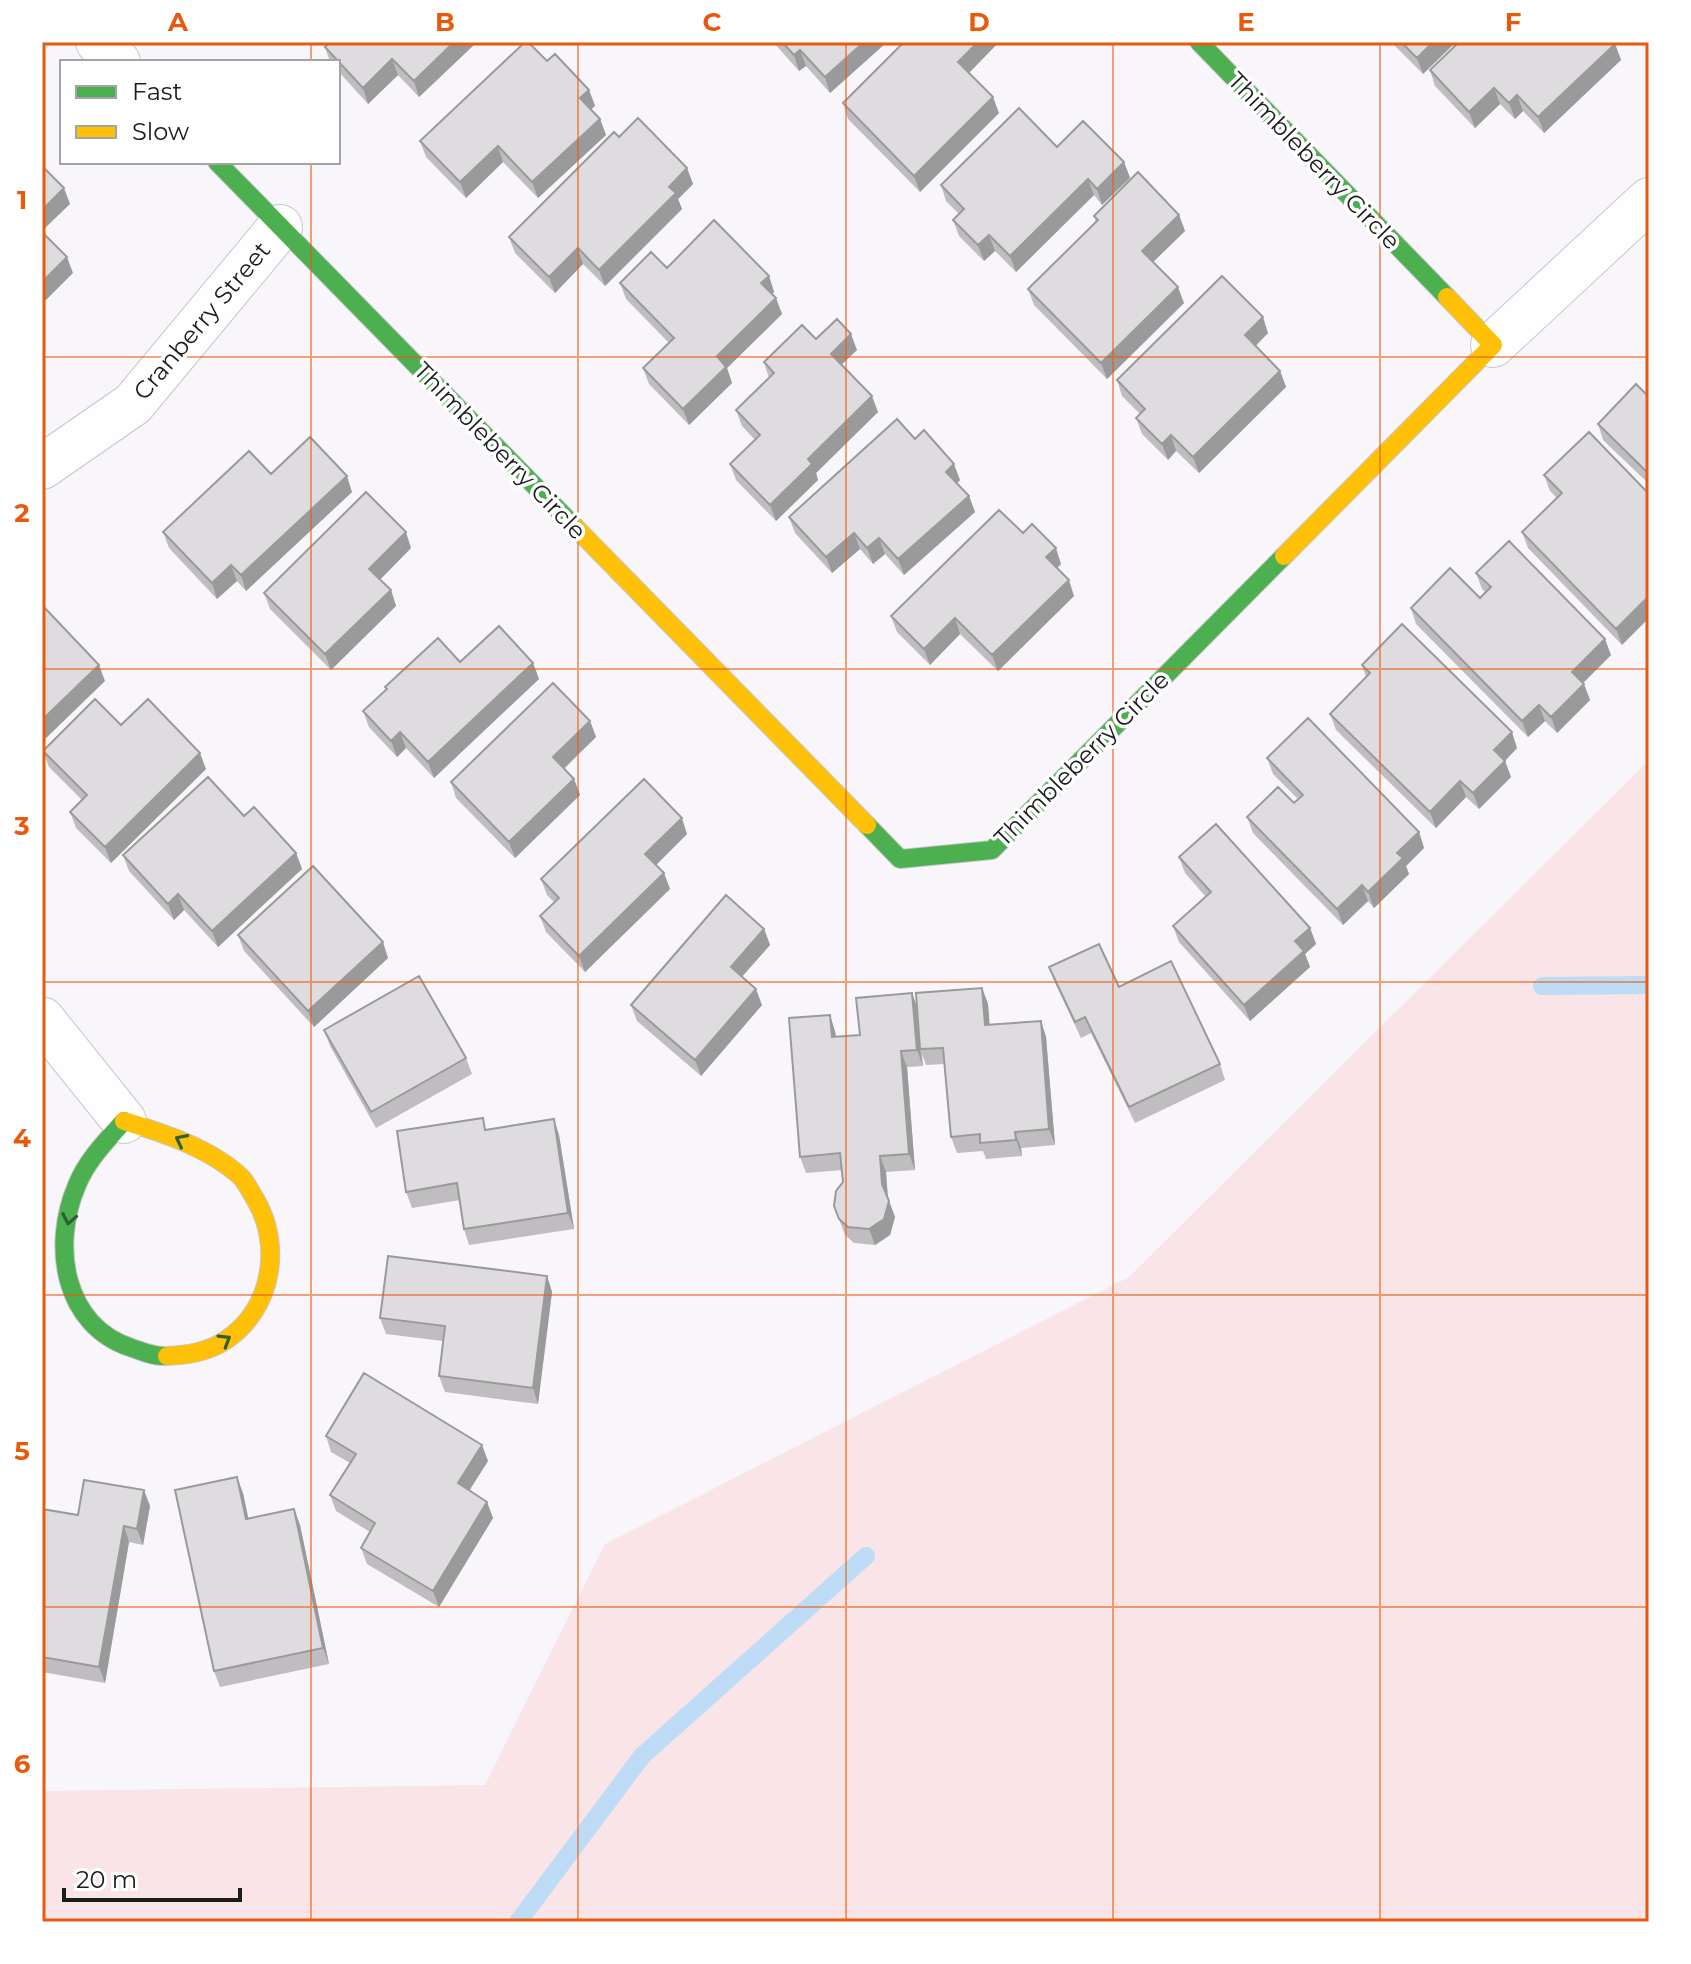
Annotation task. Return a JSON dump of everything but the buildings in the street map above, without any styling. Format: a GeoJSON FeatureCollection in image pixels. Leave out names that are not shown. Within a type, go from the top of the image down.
{"type":"FeatureCollection","features":[{"type":"Feature","properties":{"kind":"street"},"geometry":{"type":"LineString","coordinates":[[98,42],[116,60]]}},
{"type":"Feature","properties":{"kind":"street","name":"Thimbleberry Circle"},"geometry":{"type":"LineString","coordinates":[[219,164],[900,859],[992,850],[1493,345],[1199,42]]}},
{"type":"Feature","properties":{"kind":"street"},"geometry":{"type":"LineString","coordinates":[[1493,345],[1649,200]]}},
{"type":"Feature","properties":{"kind":"street","name":"Cranberry Street"},"geometry":{"type":"LineString","coordinates":[[42,467],[133,404],[280,227]]}},
{"type":"Feature","properties":{"kind":"street"},"geometry":{"type":"LineString","coordinates":[[42,1019],[124,1121],[174,1136],[212,1158],[242,1177],[263,1207],[273,1242],[271,1278],[257,1311],[242,1328],[202,1353],[169,1358],[136,1353],[91,1326],[67,1283],[63,1250],[77,1185],[100,1148],[124,1121]]}},
{"type":"Feature","properties":{"kind":"shaded area"},"geometry":{"type":"Polygon","coordinates":[[[1649,760],[1649,1922],[42,1922],[42,1791],[485,1785],[605,1544],[1129,1277],[1649,760]]]}},
{"type":"Feature","properties":{"kind":"waterway"},"geometry":{"type":"LineString","coordinates":[[1542,986],[1649,985]]}},
{"type":"Feature","properties":{"kind":"waterway"},"geometry":{"type":"LineString","coordinates":[[518,1922],[642,1756],[866,1556]]}},
{"type":"Feature","properties":{"kind":"traffic: fast"},"geometry":{"type":"LineString","coordinates":[[1199,42],[1447,297]]}},
{"type":"Feature","properties":{"kind":"traffic: fast"},"geometry":{"type":"LineString","coordinates":[[219,164],[575,527]]}},
{"type":"Feature","properties":{"kind":"traffic: fast"},"geometry":{"type":"LineString","coordinates":[[867,825],[900,859],[992,850],[1284,556]]}},
{"type":"Feature","properties":{"kind":"traffic: fast"},"geometry":{"type":"LineString","coordinates":[[124,1121],[81,1176],[69,1208],[65,1233],[69,1281],[77,1303],[91,1322],[109,1337],[145,1353],[167,1356]]}},
{"type":"Feature","properties":{"kind":"traffic: slow"},"geometry":{"type":"LineString","coordinates":[[1284,556],[1493,345],[1447,297]]}},
{"type":"Feature","properties":{"kind":"traffic: slow"},"geometry":{"type":"LineString","coordinates":[[575,527],[867,825]]}},
{"type":"Feature","properties":{"kind":"traffic: slow"},"geometry":{"type":"LineString","coordinates":[[124,1121],[186,1143],[229,1167],[243,1179],[254,1197],[268,1235],[270,1254],[263,1293],[242,1327],[212,1347],[190,1354],[167,1356]]}}]}
